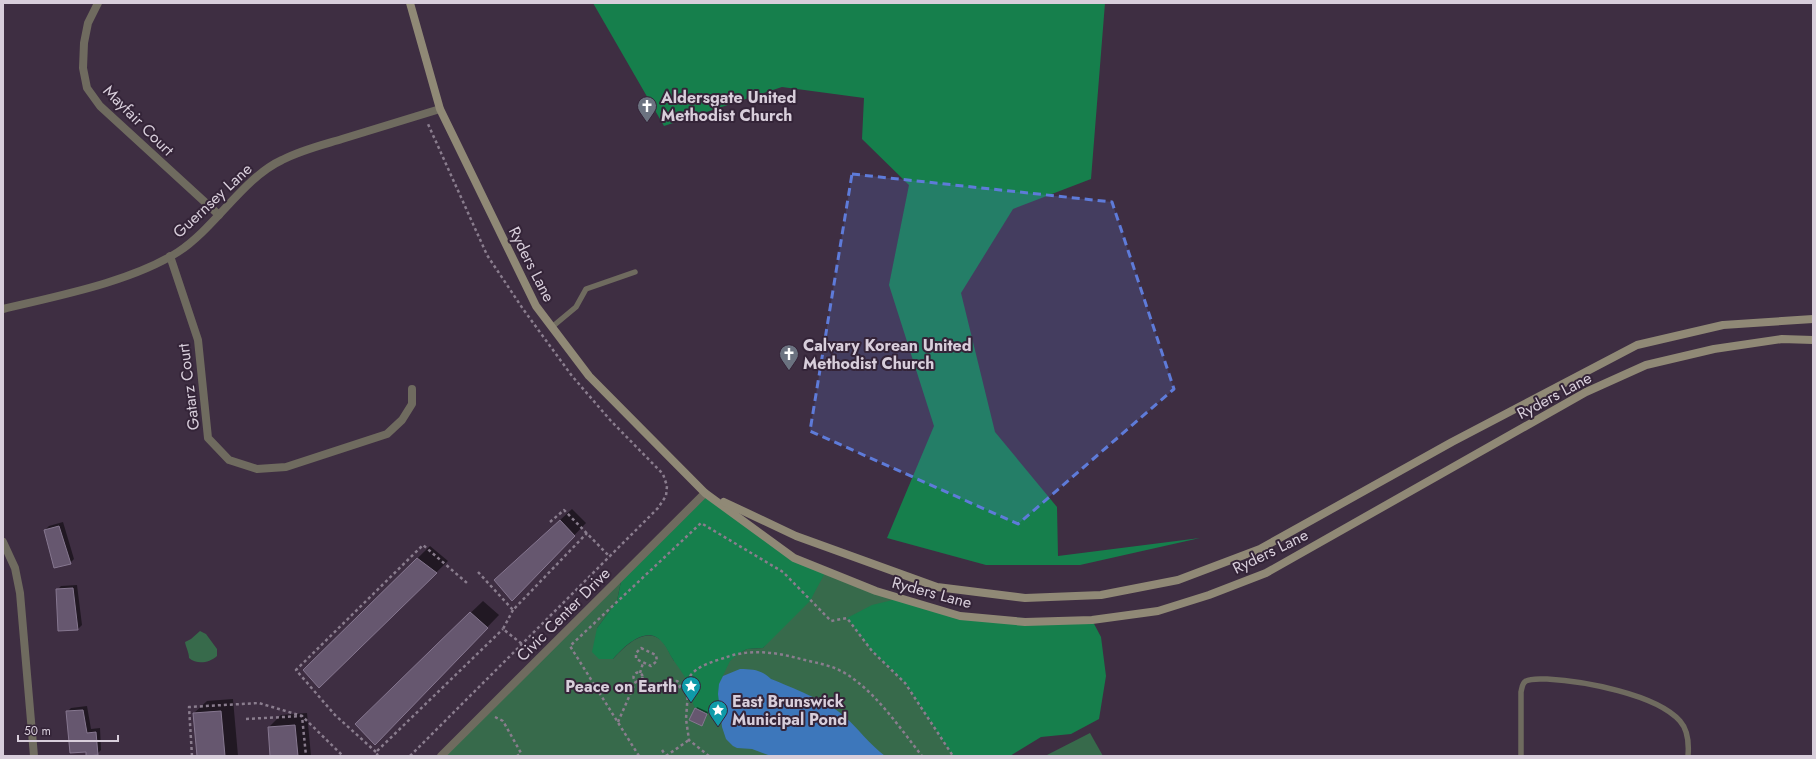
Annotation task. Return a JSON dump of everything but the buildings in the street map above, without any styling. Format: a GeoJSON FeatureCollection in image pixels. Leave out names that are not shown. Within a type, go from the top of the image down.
{"type":"FeatureCollection","features":[{"type":"Feature","properties":{"kind":"main road","name":"Ryders Lane"},"geometry":{"type":"LineString","coordinates":[[410,3],[440,109],[536,306],[589,376],[705,493],[794,558],[876,591],[960,616],[1025,622],[1092,620],[1158,611],[1209,595],[1266,573],[1586,392],[1646,365],[1714,349],[1782,339],[1813,340]]}},
{"type":"Feature","properties":{"kind":"main road","name":"Ryders Lane"},"geometry":{"type":"LineString","coordinates":[[705,493],[796,536],[937,587],[1025,598],[1101,595],[1178,580],[1260,549],[1452,442],[1637,345],[1723,325],[1813,319]]}},
{"type":"Feature","properties":{"kind":"street","name":"Mayfair Court"},"geometry":{"type":"LineString","coordinates":[[98,3],[88,23],[84,43],[83,68],[87,88],[100,106],[218,215]]}},
{"type":"Feature","properties":{"kind":"street","name":"Guernsey Lane"},"geometry":{"type":"LineString","coordinates":[[3,310],[98,285],[149,267],[178,251],[262,172],[281,160],[311,148],[440,109]]}},
{"type":"Feature","properties":{"kind":"street","name":"Gatarz Court"},"geometry":{"type":"LineString","coordinates":[[170,256],[198,340],[208,438],[229,460],[256,469],[286,467],[387,434],[402,420],[412,404],[412,389]]}},
{"type":"Feature","properties":{"kind":"street","name":"Civic Center Drive"},"geometry":{"type":"LineString","coordinates":[[442,756],[705,493]]}},
{"type":"Feature","properties":{"kind":"street"},"geometry":{"type":"LineString","coordinates":[[3,542],[15,568],[20,593],[34,756]]}},
{"type":"Feature","properties":{"kind":"lane"},"geometry":{"type":"LineString","coordinates":[[552,327],[576,307],[586,289],[635,272]]}},
{"type":"Feature","properties":{"kind":"lane"},"geometry":{"type":"LineString","coordinates":[[1521,756],[1521,692],[1523,683],[1526,680],[1537,679],[1573,681],[1616,690],[1645,699],[1667,711],[1681,721],[1687,734],[1688,756]]}},
{"type":"Feature","properties":{"kind":"path"},"geometry":{"type":"LineString","coordinates":[[410,756],[658,508],[666,496],[667,486],[663,474],[611,422],[572,376],[523,309],[487,255],[428,124]]}},
{"type":"Feature","properties":{"kind":"path"},"geometry":{"type":"LineString","coordinates":[[550,522],[564,510],[610,557]]}},
{"type":"Feature","properties":{"kind":"path"},"geometry":{"type":"LineString","coordinates":[[639,756],[570,646],[701,523],[783,572],[831,621],[847,618],[872,651],[905,683],[952,755],[948,756]]}},
{"type":"Feature","properties":{"kind":"path"},"geometry":{"type":"LineString","coordinates":[[376,752],[503,629],[513,610],[587,533]]}},
{"type":"Feature","properties":{"kind":"path"},"geometry":{"type":"LineString","coordinates":[[378,756],[376,752],[335,715],[296,670],[423,545],[467,583]]}},
{"type":"Feature","properties":{"kind":"path"},"geometry":{"type":"LineString","coordinates":[[478,572],[513,610]]}},
{"type":"Feature","properties":{"kind":"path"},"geometry":{"type":"LineString","coordinates":[[503,629],[522,644]]}},
{"type":"Feature","properties":{"kind":"path"},"geometry":{"type":"LineString","coordinates":[[641,648],[656,655],[657,662],[654,665],[651,666],[644,663],[636,660],[635,656],[641,648]]}},
{"type":"Feature","properties":{"kind":"path"},"geometry":{"type":"LineString","coordinates":[[709,756],[689,740],[686,719],[688,683],[692,673],[712,662],[747,652],[784,654],[832,668],[844,674],[873,696],[922,756]]}},
{"type":"Feature","properties":{"kind":"path"},"geometry":{"type":"LineString","coordinates":[[618,722],[636,681],[639,681],[642,678],[640,673],[644,663]]}},
{"type":"Feature","properties":{"kind":"path"},"geometry":{"type":"LineString","coordinates":[[636,681],[633,678],[634,675],[640,673]]}},
{"type":"Feature","properties":{"kind":"path"},"geometry":{"type":"LineString","coordinates":[[192,756],[188,706],[259,703],[302,716],[343,756]]}},
{"type":"Feature","properties":{"kind":"path"},"geometry":{"type":"LineString","coordinates":[[488,710],[497,719],[503,722],[510,733],[521,753],[517,756]]}},
{"type":"Feature","properties":{"kind":"path"},"geometry":{"type":"LineString","coordinates":[[246,719],[302,716]]}},
{"type":"Feature","properties":{"kind":"path"},"geometry":{"type":"LineString","coordinates":[[302,716],[306,756]]}},
{"type":"Feature","properties":{"kind":"path"},"geometry":{"type":"LineString","coordinates":[[662,750],[666,756],[689,740]]}},
{"type":"Feature","properties":{"kind":"highlighted area"},"geometry":{"type":"Polygon","coordinates":[[[852,174],[1112,202],[1174,389],[1018,524],[810,431],[852,174]]]}},
{"type":"Feature","properties":{"kind":"green space"},"geometry":{"type":"Polygon","coordinates":[[[593,3],[1105,3],[1091,179],[1013,209],[961,293],[995,432],[1057,507],[1058,556],[1200,538],[1080,565],[986,565],[887,538],[934,426],[889,285],[909,185],[862,139],[864,98],[782,87],[664,126],[593,3]]]}},
{"type":"Feature","properties":{"kind":"green space"},"geometry":{"type":"Polygon","coordinates":[[[705,493],[794,558],[826,571],[810,601],[763,648],[747,649],[730,661],[719,684],[720,704],[715,710],[707,714],[695,708],[685,677],[665,645],[656,637],[649,635],[636,639],[613,659],[599,659],[592,652],[597,628],[617,601],[622,576],[705,493]]]}},
{"type":"Feature","properties":{"kind":"green space"},"geometry":{"type":"Polygon","coordinates":[[[826,571],[901,598],[872,651],[905,683],[953,756],[441,756],[622,576],[617,601],[597,628],[613,659],[635,640],[642,636],[649,635],[662,641],[674,661],[738,654],[747,649],[763,648],[826,571]]]}},
{"type":"Feature","properties":{"kind":"green space"},"geometry":{"type":"Polygon","coordinates":[[[901,598],[961,616],[1092,620],[1101,637],[1106,676],[1099,719],[1071,734],[1041,737],[1010,756],[953,756],[905,683],[872,651],[847,618],[872,605],[901,598]]]}},
{"type":"Feature","properties":{"kind":"green space"},"geometry":{"type":"Polygon","coordinates":[[[200,631],[206,634],[217,649],[217,656],[207,662],[196,662],[189,658],[185,642],[200,631]]]}},
{"type":"Feature","properties":{"kind":"green space"},"geometry":{"type":"Polygon","coordinates":[[[1090,733],[1103,756],[1045,756],[1090,733]]]}},
{"type":"Feature","properties":{"kind":"water","name":"East Brunswick Municipal Pond"},"geometry":{"type":"Polygon","coordinates":[[[740,669],[761,672],[771,679],[809,695],[828,705],[843,715],[885,756],[771,756],[752,749],[737,748],[733,746],[726,739],[722,727],[718,694],[719,684],[723,676],[740,669]]]}},
{"type":"Feature","properties":{"kind":"place","name":"Aldersgate United Methodist Church"},"geometry":{"type":"Point","coordinates":[647,123]}},
{"type":"Feature","properties":{"kind":"place","name":"Calvary Korean United Methodist Church"},"geometry":{"type":"Point","coordinates":[789,371]}},
{"type":"Feature","properties":{"kind":"place","name":"Peace on Earth"},"geometry":{"type":"Point","coordinates":[691,703]}},
{"type":"Feature","properties":{"kind":"place","name":"East Brunswick Municipal Pond"},"geometry":{"type":"Point","coordinates":[718,727]}}]}
